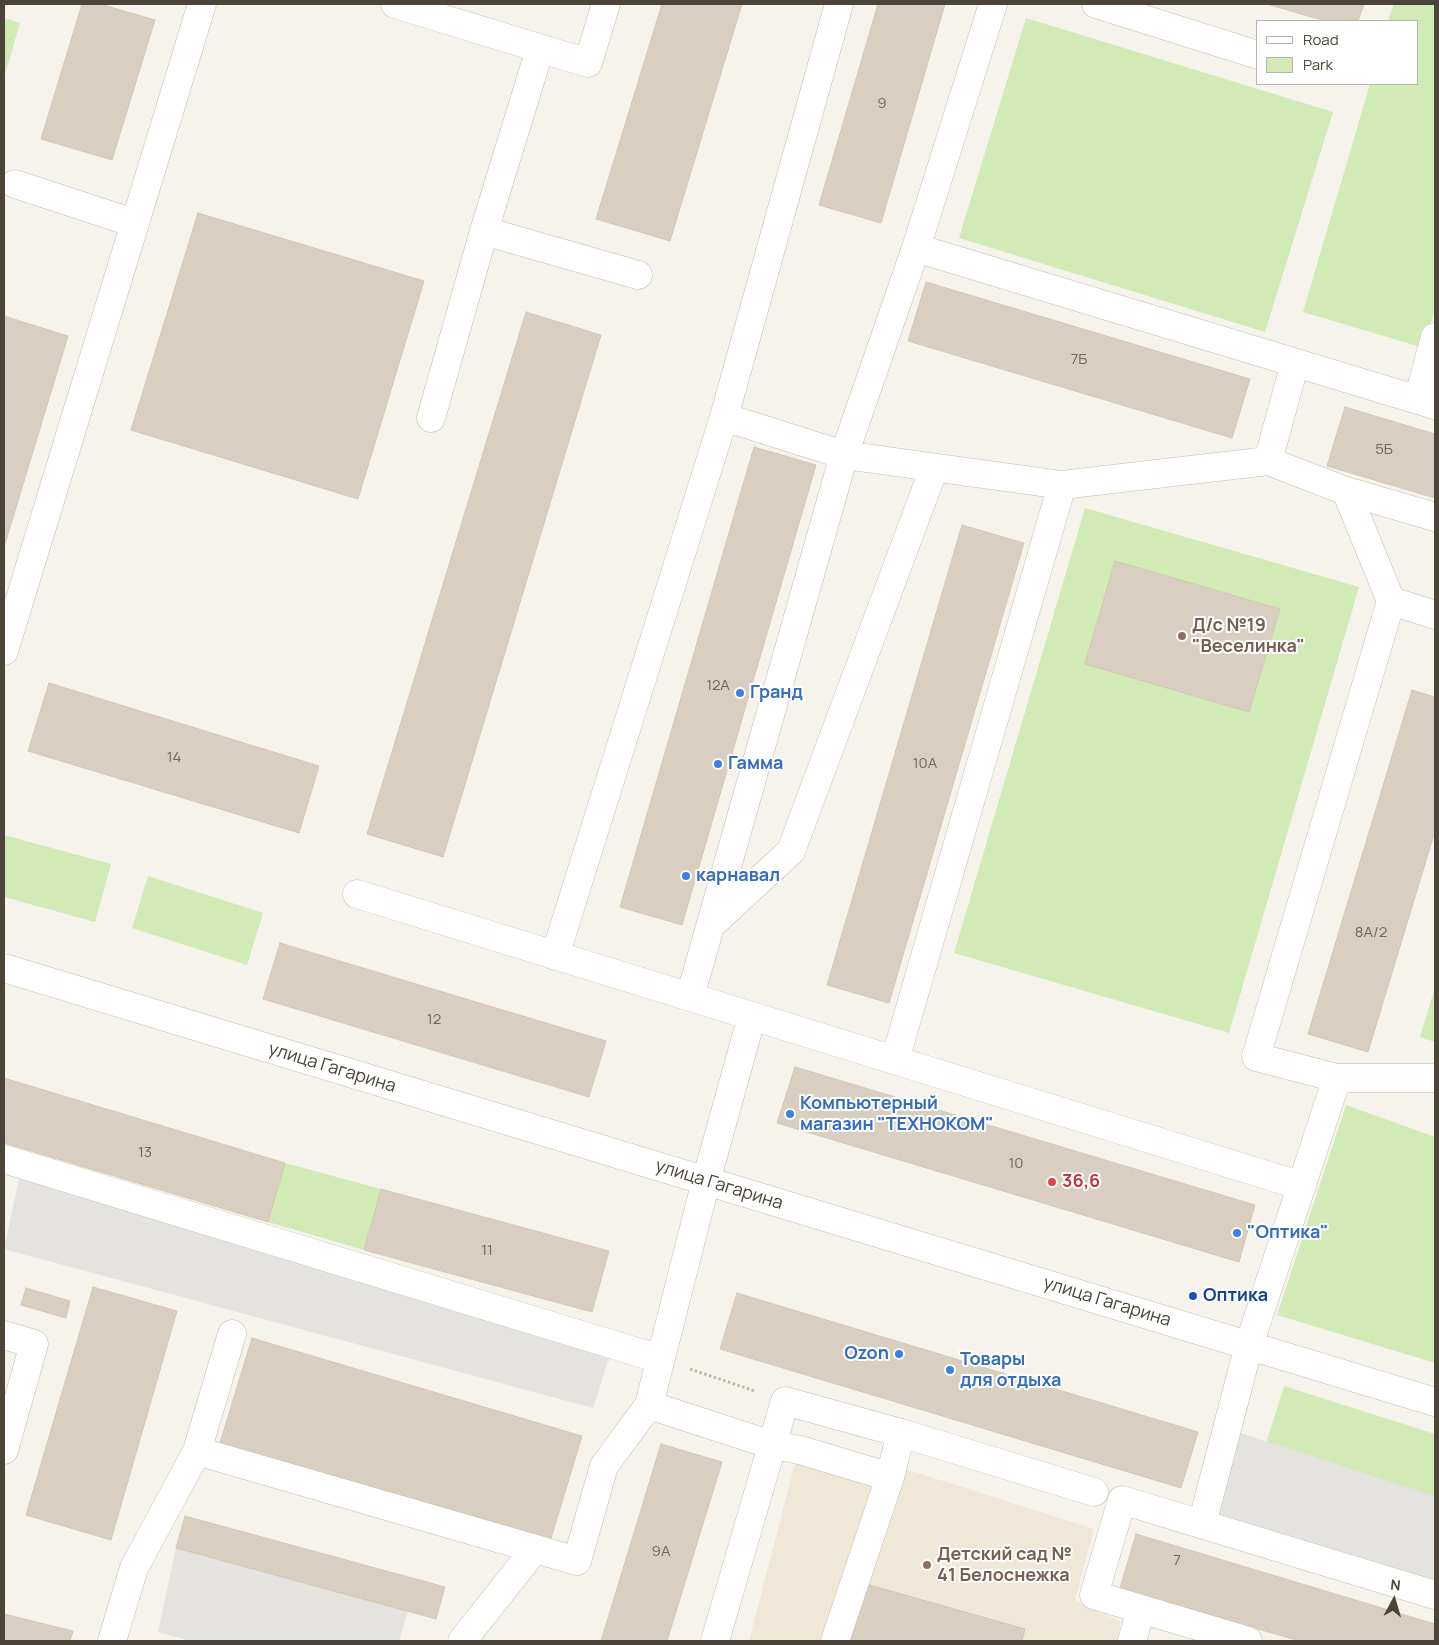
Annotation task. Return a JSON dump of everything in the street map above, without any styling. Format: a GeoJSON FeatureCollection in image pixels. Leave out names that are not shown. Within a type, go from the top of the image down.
{"type":"FeatureCollection","features":[{"type":"Feature","properties":{"kind":"street"},"geometry":{"type":"LineString","coordinates":[[4,651],[202,4]]}},
{"type":"Feature","properties":{"kind":"street"},"geometry":{"type":"LineString","coordinates":[[395,4],[588,63],[606,4]]}},
{"type":"Feature","properties":{"kind":"street"},"geometry":{"type":"LineString","coordinates":[[555,956],[724,417],[839,4]]}},
{"type":"Feature","properties":{"kind":"street"},"geometry":{"type":"LineString","coordinates":[[690,997],[844,455],[916,248],[993,4]]}},
{"type":"Feature","properties":{"kind":"street"},"geometry":{"type":"LineString","coordinates":[[1096,4],[1256,53]]}},
{"type":"Feature","properties":{"kind":"street"},"geometry":{"type":"LineString","coordinates":[[431,418],[484,232],[540,49]]}},
{"type":"Feature","properties":{"kind":"street"},"geometry":{"type":"LineString","coordinates":[[15,184],[134,223]]}},
{"type":"Feature","properties":{"kind":"street"},"geometry":{"type":"LineString","coordinates":[[484,232],[638,275]]}},
{"type":"Feature","properties":{"kind":"street"},"geometry":{"type":"LineString","coordinates":[[916,248],[1426,402],[1435,337]]}},
{"type":"Feature","properties":{"kind":"street"},"geometry":{"type":"LineString","coordinates":[[1268,461],[1295,363]]}},
{"type":"Feature","properties":{"kind":"street"},"geometry":{"type":"LineString","coordinates":[[724,417],[844,455],[1062,485],[1268,461],[1346,491],[1435,517]]}},
{"type":"Feature","properties":{"kind":"street"},"geometry":{"type":"LineString","coordinates":[[711,925],[791,851],[934,468]]}},
{"type":"Feature","properties":{"kind":"street"},"geometry":{"type":"LineString","coordinates":[[895,1060],[1062,485]]}},
{"type":"Feature","properties":{"kind":"street"},"geometry":{"type":"LineString","coordinates":[[1346,491],[1392,601],[1256,1057],[1337,1078],[1435,1078]]}},
{"type":"Feature","properties":{"kind":"street"},"geometry":{"type":"LineString","coordinates":[[1392,601],[1435,615]]}},
{"type":"Feature","properties":{"kind":"street"},"geometry":{"type":"LineString","coordinates":[[357,894],[1302,1186]]}},
{"type":"Feature","properties":{"kind":"street","name":"улица Гагарина"},"geometry":{"type":"LineString","coordinates":[[4,968],[1435,1402]]}},
{"type":"Feature","properties":{"kind":"street"},"geometry":{"type":"LineString","coordinates":[[197,1451],[577,1561],[604,1466],[649,1405],[706,1181],[752,1016]]}},
{"type":"Feature","properties":{"kind":"street"},"geometry":{"type":"LineString","coordinates":[[1202,1524],[1249,1345],[1337,1078]]}},
{"type":"Feature","properties":{"kind":"street"},"geometry":{"type":"LineString","coordinates":[[4,1159],[660,1359]]}},
{"type":"Feature","properties":{"kind":"street"},"geometry":{"type":"LineString","coordinates":[[112,1641],[134,1568],[197,1451],[232,1334]]}},
{"type":"Feature","properties":{"kind":"street"},"geometry":{"type":"LineString","coordinates":[[4,1335],[34,1344],[4,1450]]}},
{"type":"Feature","properties":{"kind":"street"},"geometry":{"type":"LineString","coordinates":[[715,1641],[784,1400],[901,1433],[1094,1492]]}},
{"type":"Feature","properties":{"kind":"street"},"geometry":{"type":"LineString","coordinates":[[649,1405],[772,1445],[800,1450],[890,1477]]}},
{"type":"Feature","properties":{"kind":"street"},"geometry":{"type":"LineString","coordinates":[[835,1641],[890,1477],[901,1433]]}},
{"type":"Feature","properties":{"kind":"street"},"geometry":{"type":"LineString","coordinates":[[1248,1641],[1094,1595],[1122,1500],[1435,1595]]}},
{"type":"Feature","properties":{"kind":"street"},"geometry":{"type":"LineString","coordinates":[[462,1641],[535,1549]]}},
{"type":"Feature","properties":{"kind":"street"},"geometry":{"type":"LineString","coordinates":[[1132,1641],[1141,1610]]}},
{"type":"Feature","properties":{"kind":"path"},"geometry":{"type":"LineString","coordinates":[[660,1359],[784,1400]]}},
{"type":"Feature","properties":{"kind":"shaded area"},"geometry":{"type":"Polygon","coordinates":[[[22,1165],[613,1346],[593,1408],[4,1249],[22,1165]]]}},
{"type":"Feature","properties":{"kind":"shaded area"},"geometry":{"type":"Polygon","coordinates":[[[1228,1429],[1435,1496],[1435,1595],[1202,1524],[1228,1429]]]}},
{"type":"Feature","properties":{"kind":"shaded area","name":"Детский сад № 41 Белоснежка"},"geometry":{"type":"Polygon","coordinates":[[[802,1436],[1094,1529],[1075,1600],[1121,1622],[1116,1641],[749,1641],[802,1436]]]}},
{"type":"Feature","properties":{"kind":"shaded area"},"geometry":{"type":"Polygon","coordinates":[[[176,1548],[408,1611],[399,1641],[191,1641],[158,1632],[176,1548]]]}},
{"type":"Feature","properties":{"kind":"green space"},"geometry":{"type":"Polygon","coordinates":[[[1394,4],[1435,4],[1435,309],[1424,348],[1303,312],[1370,85],[1419,85],[1419,20],[1388,20],[1394,4]]]}},
{"type":"Feature","properties":{"kind":"green space"},"geometry":{"type":"Polygon","coordinates":[[[4,18],[20,23],[4,78],[4,18]]]}},
{"type":"Feature","properties":{"kind":"green space"},"geometry":{"type":"Polygon","coordinates":[[[1026,18],[1333,112],[1265,332],[959,238],[1026,18]]]}},
{"type":"Feature","properties":{"kind":"green space"},"geometry":{"type":"Polygon","coordinates":[[[1085,508],[1359,587],[1229,1033],[954,953],[1085,508]]]}},
{"type":"Feature","properties":{"kind":"green space"},"geometry":{"type":"Polygon","coordinates":[[[4,835],[111,864],[95,922],[4,897],[4,835]]]}},
{"type":"Feature","properties":{"kind":"green space"},"geometry":{"type":"Polygon","coordinates":[[[148,876],[263,913],[247,965],[132,928],[148,876]]]}},
{"type":"Feature","properties":{"kind":"green space"},"geometry":{"type":"Polygon","coordinates":[[[1435,987],[1435,1042],[1420,1037],[1435,987]]]}},
{"type":"Feature","properties":{"kind":"green space"},"geometry":{"type":"Polygon","coordinates":[[[1346,1105],[1435,1137],[1435,1363],[1277,1315],[1346,1105]]]}},
{"type":"Feature","properties":{"kind":"green space"},"geometry":{"type":"Polygon","coordinates":[[[285,1163],[381,1189],[364,1250],[268,1222],[285,1163]]]}},
{"type":"Feature","properties":{"kind":"green space"},"geometry":{"type":"Polygon","coordinates":[[[1284,1386],[1435,1434],[1435,1497],[1266,1444],[1284,1386]]]}},
{"type":"Feature","properties":{"kind":"building"},"geometry":{"type":"Polygon","coordinates":[[[82,4],[100,4],[155,20],[112,160],[41,139],[82,4]]]}},
{"type":"Feature","properties":{"kind":"building"},"geometry":{"type":"Polygon","coordinates":[[[662,4],[742,4],[670,241],[596,219],[662,4]]]}},
{"type":"Feature","properties":{"kind":"building"},"geometry":{"type":"Polygon","coordinates":[[[878,4],[945,4],[881,223],[819,205],[878,4]]]}},
{"type":"Feature","properties":{"kind":"building"},"geometry":{"type":"Polygon","coordinates":[[[1267,4],[1364,4],[1358,20],[1322,20],[1267,4]]]}},
{"type":"Feature","properties":{"kind":"building"},"geometry":{"type":"Polygon","coordinates":[[[198,213],[424,281],[358,499],[131,430],[198,213]]]}},
{"type":"Feature","properties":{"kind":"building"},"geometry":{"type":"Polygon","coordinates":[[[926,282],[1250,379],[1232,438],[908,341],[926,282]]]}},
{"type":"Feature","properties":{"kind":"building"},"geometry":{"type":"Polygon","coordinates":[[[526,312],[601,335],[443,857],[367,834],[526,312]]]}},
{"type":"Feature","properties":{"kind":"building"},"geometry":{"type":"Polygon","coordinates":[[[4,316],[68,336],[4,547],[4,316]]]}},
{"type":"Feature","properties":{"kind":"building"},"geometry":{"type":"Polygon","coordinates":[[[1345,407],[1435,434],[1435,498],[1327,466],[1345,407]]]}},
{"type":"Feature","properties":{"kind":"building"},"geometry":{"type":"Polygon","coordinates":[[[754,447],[816,465],[682,925],[620,907],[754,447]]]}},
{"type":"Feature","properties":{"kind":"building"},"geometry":{"type":"Polygon","coordinates":[[[962,525],[1024,543],[889,1003],[827,985],[962,525]]]}},
{"type":"Feature","properties":{"kind":"building","name":"Д/с №19 \"Веселинка\""},"geometry":{"type":"Polygon","coordinates":[[[1115,561],[1280,609],[1249,712],[1085,664],[1115,561]]]}},
{"type":"Feature","properties":{"kind":"building"},"geometry":{"type":"Polygon","coordinates":[[[49,683],[319,766],[299,833],[28,751],[49,683]]]}},
{"type":"Feature","properties":{"kind":"building"},"geometry":{"type":"Polygon","coordinates":[[[1412,690],[1435,697],[1435,831],[1368,1052],[1308,1034],[1412,690]]]}},
{"type":"Feature","properties":{"kind":"building"},"geometry":{"type":"Polygon","coordinates":[[[280,943],[606,1041],[589,1097],[263,999],[280,943]]]}},
{"type":"Feature","properties":{"kind":"building"},"geometry":{"type":"Polygon","coordinates":[[[795,1067],[1255,1205],[1239,1262],[777,1123],[795,1067]]]}},
{"type":"Feature","properties":{"kind":"building"},"geometry":{"type":"Polygon","coordinates":[[[4,1078],[285,1163],[268,1222],[4,1143],[4,1078]]]}},
{"type":"Feature","properties":{"kind":"building"},"geometry":{"type":"Polygon","coordinates":[[[381,1189],[609,1251],[592,1312],[364,1250],[381,1189]]]}},
{"type":"Feature","properties":{"kind":"building"},"geometry":{"type":"Polygon","coordinates":[[[93,1287],[177,1311],[111,1540],[26,1515],[93,1287]]]}},
{"type":"Feature","properties":{"kind":"building"},"geometry":{"type":"Polygon","coordinates":[[[26,1288],[70,1301],[66,1318],[21,1305],[26,1288]]]}},
{"type":"Feature","properties":{"kind":"building"},"geometry":{"type":"Polygon","coordinates":[[[737,1293],[1198,1432],[1181,1488],[720,1349],[737,1293]]]}},
{"type":"Feature","properties":{"kind":"building"},"geometry":{"type":"Polygon","coordinates":[[[252,1338],[582,1436],[549,1545],[219,1446],[252,1338]]]}},
{"type":"Feature","properties":{"kind":"building"},"geometry":{"type":"Polygon","coordinates":[[[661,1444],[722,1462],[667,1641],[601,1641],[661,1444]]]}},
{"type":"Feature","properties":{"kind":"building"},"geometry":{"type":"Polygon","coordinates":[[[185,1516],[445,1587],[436,1619],[176,1548],[185,1516]]]}},
{"type":"Feature","properties":{"kind":"building"},"geometry":{"type":"Polygon","coordinates":[[[1136,1534],[1435,1624],[1435,1641],[1299,1641],[1120,1588],[1136,1534]]]}},
{"type":"Feature","properties":{"kind":"building"},"geometry":{"type":"Polygon","coordinates":[[[859,1582],[1025,1629],[1022,1641],[842,1641],[859,1582]]]}},
{"type":"Feature","properties":{"kind":"building"},"geometry":{"type":"Polygon","coordinates":[[[4,1614],[73,1631],[70,1641],[4,1641],[4,1614]]]}},
{"type":"Feature","properties":{"kind":"place","name":"Д/с №19 \"Веселинка\""},"geometry":{"type":"Point","coordinates":[1182,636]}},
{"type":"Feature","properties":{"kind":"place","name":"Гранд"},"geometry":{"type":"Point","coordinates":[740,693]}},
{"type":"Feature","properties":{"kind":"place","name":"Гамма"},"geometry":{"type":"Point","coordinates":[718,764]}},
{"type":"Feature","properties":{"kind":"place","name":"карнавал"},"geometry":{"type":"Point","coordinates":[686,876]}},
{"type":"Feature","properties":{"kind":"place","name":"Компьютерный магазин \"ТЕХНОКОМ\""},"geometry":{"type":"Point","coordinates":[790,1114]}},
{"type":"Feature","properties":{"kind":"place","name":"36,6"},"geometry":{"type":"Point","coordinates":[1052,1182]}},
{"type":"Feature","properties":{"kind":"place","name":"\"Оптика\""},"geometry":{"type":"Point","coordinates":[1237,1233]}},
{"type":"Feature","properties":{"kind":"place","name":"Оптика"},"geometry":{"type":"Point","coordinates":[1193,1296]}},
{"type":"Feature","properties":{"kind":"place","name":"Ozon"},"geometry":{"type":"Point","coordinates":[899,1354]}},
{"type":"Feature","properties":{"kind":"place","name":"Товары для отдыха"},"geometry":{"type":"Point","coordinates":[950,1370]}},
{"type":"Feature","properties":{"kind":"place","name":"Детский сад № 41 Белоснежка"},"geometry":{"type":"Point","coordinates":[927,1565]}}]}
